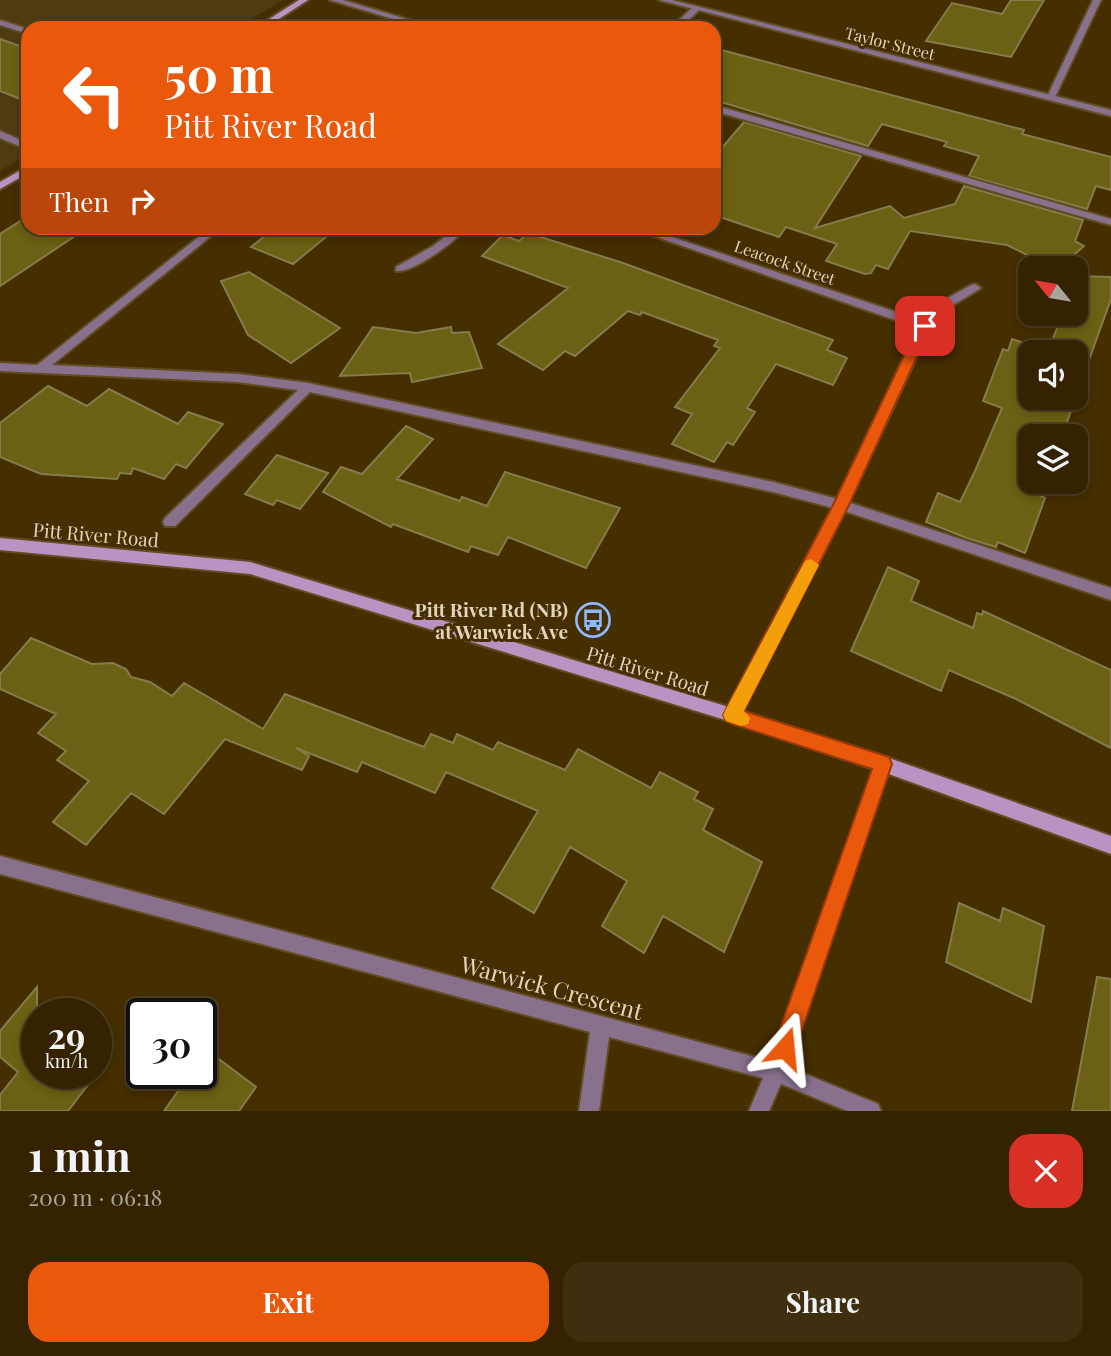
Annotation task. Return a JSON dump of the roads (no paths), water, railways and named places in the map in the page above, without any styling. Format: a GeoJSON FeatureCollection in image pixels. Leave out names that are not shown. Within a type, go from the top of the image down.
{"type":"FeatureCollection","features":[{"type":"Feature","properties":{"kind":"main road"},"geometry":{"type":"LineString","coordinates":[[270,21],[304,0]]}},
{"type":"Feature","properties":{"kind":"main road"},"geometry":{"type":"LineString","coordinates":[[0,186],[21,173]]}},
{"type":"Feature","properties":{"kind":"main road","name":"Pitt River Road"},"geometry":{"type":"LineString","coordinates":[[0,544],[250,568],[732,715],[883,764],[1111,845]]}},
{"type":"Feature","properties":{"kind":"street"},"geometry":{"type":"LineString","coordinates":[[334,0],[408,21]]}},
{"type":"Feature","properties":{"kind":"street","name":"Taylor Street"},"geometry":{"type":"LineString","coordinates":[[663,0],[1111,113]]}},
{"type":"Feature","properties":{"kind":"street"},"geometry":{"type":"LineString","coordinates":[[1051,97],[1097,0]]}},
{"type":"Feature","properties":{"kind":"street"},"geometry":{"type":"LineString","coordinates":[[683,21],[696,9]]}},
{"type":"Feature","properties":{"kind":"street"},"geometry":{"type":"LineString","coordinates":[[0,22],[21,30]]}},
{"type":"Feature","properties":{"kind":"street"},"geometry":{"type":"LineString","coordinates":[[721,110],[1111,222]]}},
{"type":"Feature","properties":{"kind":"street"},"geometry":{"type":"LineString","coordinates":[[0,134],[21,144]]}},
{"type":"Feature","properties":{"kind":"street"},"geometry":{"type":"LineString","coordinates":[[39,369],[207,235]]}},
{"type":"Feature","properties":{"kind":"street"},"geometry":{"type":"LineString","coordinates":[[400,269],[437,248],[453,235]]}},
{"type":"Feature","properties":{"kind":"street","name":"Leacock Street"},"geometry":{"type":"LineString","coordinates":[[657,235],[925,326]]}},
{"type":"Feature","properties":{"kind":"street"},"geometry":{"type":"LineString","coordinates":[[732,715],[841,505],[925,326],[941,307],[975,288]]}},
{"type":"Feature","properties":{"kind":"street"},"geometry":{"type":"LineString","coordinates":[[0,367],[238,378],[308,387],[841,505],[1111,594]]}},
{"type":"Feature","properties":{"kind":"street"},"geometry":{"type":"LineString","coordinates":[[170,522],[308,387]]}},
{"type":"Feature","properties":{"kind":"street"},"geometry":{"type":"LineString","coordinates":[[759,1111],[776,1072],[883,764]]}},
{"type":"Feature","properties":{"kind":"street","name":"Warwick Crescent"},"geometry":{"type":"LineString","coordinates":[[0,865],[776,1072],[871,1111]]}},
{"type":"Feature","properties":{"kind":"street"},"geometry":{"type":"LineString","coordinates":[[589,1111],[601,1025]]}},
{"type":"Feature","properties":{"kind":"place","name":"Pitt River Rd (NB) at Warwick Ave"},"geometry":{"type":"Point","coordinates":[593,620]}}]}
